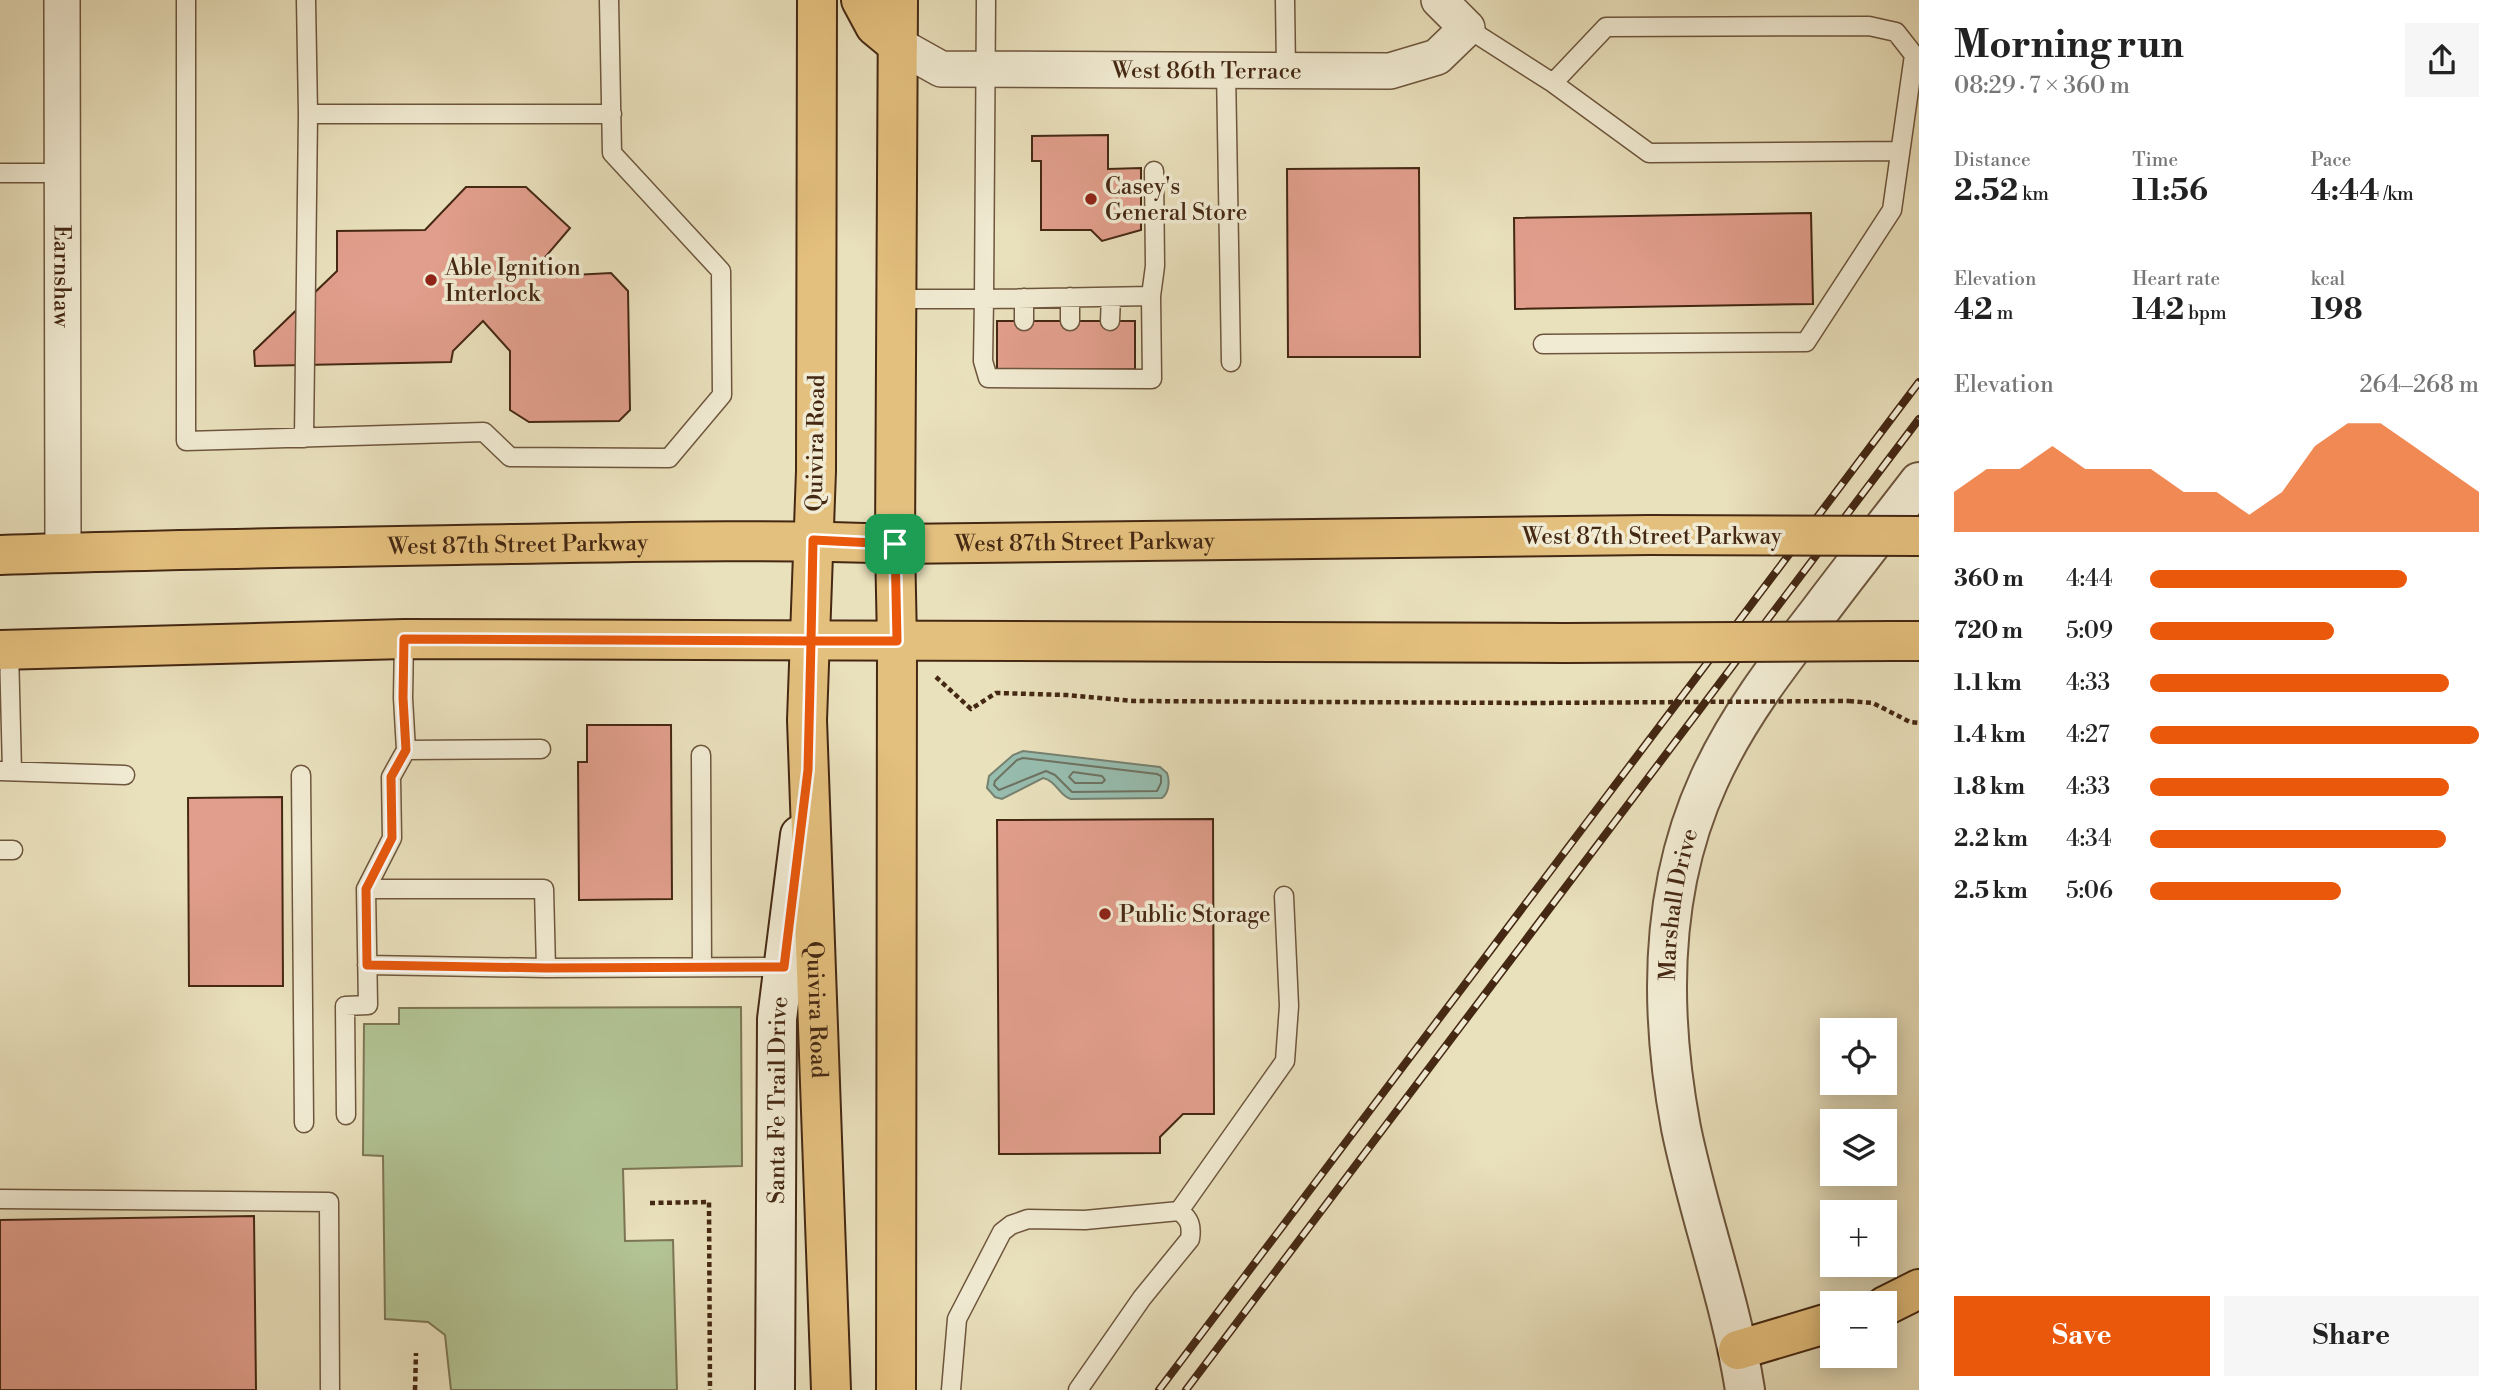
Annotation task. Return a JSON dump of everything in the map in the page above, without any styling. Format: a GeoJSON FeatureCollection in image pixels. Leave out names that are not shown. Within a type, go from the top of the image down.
{"type":"FeatureCollection","features":[{"type":"Feature","properties":{"kind":"main road","name":"Quivira Road"},"geometry":{"type":"LineString","coordinates":[[817,0],[816,471],[808,770],[831,1390]]}},
{"type":"Feature","properties":{"kind":"main road"},"geometry":{"type":"LineString","coordinates":[[861,0],[875,26],[898,45]]}},
{"type":"Feature","properties":{"kind":"main road"},"geometry":{"type":"LineString","coordinates":[[896,1390],[895,544],[898,0]]}},
{"type":"Feature","properties":{"kind":"main road","name":"West 87th Street Parkway"},"geometry":{"type":"LineString","coordinates":[[0,555],[292,547],[813,540],[895,544],[1649,535],[1919,536]]}},
{"type":"Feature","properties":{"kind":"main road"},"geometry":{"type":"LineString","coordinates":[[5,650],[404,639],[1566,643],[1905,641]]}},
{"type":"Feature","properties":{"kind":"main road"},"geometry":{"type":"LineString","coordinates":[[1897,1300],[1919,1289]]}},
{"type":"Feature","properties":{"kind":"main road"},"geometry":{"type":"LineString","coordinates":[[1738,1350],[1820,1326]]}},
{"type":"Feature","properties":{"kind":"street","name":"Earnshaw"},"geometry":{"type":"LineString","coordinates":[[62,0],[63,553]]}},
{"type":"Feature","properties":{"kind":"street"},"geometry":{"type":"LineString","coordinates":[[1439,0],[1467,28]]}},
{"type":"Feature","properties":{"kind":"street","name":"West 86th Terrace"},"geometry":{"type":"LineString","coordinates":[[898,45],[941,69],[1390,71],[1437,57],[1467,28]]}},
{"type":"Feature","properties":{"kind":"street","name":"Marshall Drive"},"geometry":{"type":"LineString","coordinates":[[1745,1390],[1738,1350],[1682,1128],[1672,1066],[1666,978],[1675,881],[1689,831],[1709,780],[1759,690],[1919,482]]}},
{"type":"Feature","properties":{"kind":"street","name":"Santa Fe Trail Drive"},"geometry":{"type":"LineString","coordinates":[[775,1390],[777,1019],[808,770]]}},
{"type":"Feature","properties":{"kind":"lane"},"geometry":{"type":"LineString","coordinates":[[186,0],[186,441],[484,432],[510,457],[668,458],[722,395],[721,271],[612,153],[609,0]]}},
{"type":"Feature","properties":{"kind":"lane"},"geometry":{"type":"LineString","coordinates":[[304,438],[309,114],[306,0]]}},
{"type":"Feature","properties":{"kind":"lane"},"geometry":{"type":"LineString","coordinates":[[986,0],[983,361],[988,378],[1025,374],[1110,374],[1152,379],[1154,171]]}},
{"type":"Feature","properties":{"kind":"lane"},"geometry":{"type":"LineString","coordinates":[[1285,0],[1286,70]]}},
{"type":"Feature","properties":{"kind":"lane"},"geometry":{"type":"LineString","coordinates":[[1543,344],[1806,342],[1892,210],[1914,55],[1896,32],[1869,26],[1606,27],[1553,83]]}},
{"type":"Feature","properties":{"kind":"lane"},"geometry":{"type":"LineString","coordinates":[[1467,28],[1553,83],[1649,153],[1900,151]]}},
{"type":"Feature","properties":{"kind":"lane"},"geometry":{"type":"LineString","coordinates":[[1226,70],[1231,362]]}},
{"type":"Feature","properties":{"kind":"lane"},"geometry":{"type":"LineString","coordinates":[[309,114],[612,114]]}},
{"type":"Feature","properties":{"kind":"lane"},"geometry":{"type":"LineString","coordinates":[[0,173],[62,173]]}},
{"type":"Feature","properties":{"kind":"lane"},"geometry":{"type":"LineString","coordinates":[[897,299],[1151,296]]}},
{"type":"Feature","properties":{"kind":"lane"},"geometry":{"type":"LineString","coordinates":[[1110,321],[1111,297]]}},
{"type":"Feature","properties":{"kind":"lane"},"geometry":{"type":"LineString","coordinates":[[1024,298],[1024,321]]}},
{"type":"Feature","properties":{"kind":"lane"},"geometry":{"type":"LineString","coordinates":[[1070,298],[1070,321]]}},
{"type":"Feature","properties":{"kind":"lane"},"geometry":{"type":"LineString","coordinates":[[346,1115],[345,1006],[368,1005],[366,889],[392,838],[391,777],[406,750],[404,639]]}},
{"type":"Feature","properties":{"kind":"lane"},"geometry":{"type":"LineString","coordinates":[[5,650],[6,771],[125,775]]}},
{"type":"Feature","properties":{"kind":"lane"},"geometry":{"type":"LineString","coordinates":[[406,750],[541,749]]}},
{"type":"Feature","properties":{"kind":"lane"},"geometry":{"type":"LineString","coordinates":[[701,755],[702,967]]}},
{"type":"Feature","properties":{"kind":"lane"},"geometry":{"type":"LineString","coordinates":[[300,775],[304,1123]]}},
{"type":"Feature","properties":{"kind":"lane"},"geometry":{"type":"LineString","coordinates":[[366,889],[544,889],[546,968]]}},
{"type":"Feature","properties":{"kind":"lane"},"geometry":{"type":"LineString","coordinates":[[1180,1211],[1285,1061],[1289,1006],[1284,896]]}},
{"type":"Feature","properties":{"kind":"lane"},"geometry":{"type":"LineString","coordinates":[[367,965],[546,968],[784,967]]}},
{"type":"Feature","properties":{"kind":"lane"},"geometry":{"type":"LineString","coordinates":[[0,1199],[329,1202],[330,1390]]}},
{"type":"Feature","properties":{"kind":"lane"},"geometry":{"type":"LineString","coordinates":[[951,1390],[957,1319],[1002,1232],[1011,1225],[1028,1219],[1085,1220],[1180,1211],[1188,1218],[1192,1229],[1190,1239],[1142,1298],[1078,1390]]}},
{"type":"Feature","properties":{"kind":"path"},"geometry":{"type":"LineString","coordinates":[[897,641],[971,709],[996,693],[1067,695],[1133,701],[1849,701],[1874,703],[1910,722],[1919,723]]}},
{"type":"Feature","properties":{"kind":"path"},"geometry":{"type":"LineString","coordinates":[[650,1203],[709,1202],[710,1390]]}},
{"type":"Feature","properties":{"kind":"path"},"geometry":{"type":"LineString","coordinates":[[415,1390],[416,1353]]}},
{"type":"Feature","properties":{"kind":"shaded area"},"geometry":{"type":"Polygon","coordinates":[[[741,1007],[742,1166],[623,1169],[625,1241],[673,1240],[677,1390],[451,1390],[445,1335],[428,1322],[385,1319],[383,1156],[363,1155],[364,1024],[399,1024],[399,1008],[741,1007]]]}},
{"type":"Feature","properties":{"kind":"water"},"geometry":{"type":"Polygon","coordinates":[[[1023,751],[1160,767],[1167,773],[1169,783],[1162,798],[1071,799],[1052,782],[1043,778],[1002,799],[995,797],[987,788],[989,776],[1013,755],[1023,751]]]}},
{"type":"Feature","properties":{"kind":"building","name":"Casey's General Store"},"geometry":{"type":"Polygon","coordinates":[[[1108,135],[1108,169],[1141,168],[1141,230],[1102,241],[1091,230],[1041,230],[1041,161],[1032,161],[1032,136],[1108,135]]]}},
{"type":"Feature","properties":{"kind":"building"},"geometry":{"type":"Polygon","coordinates":[[[1419,168],[1420,357],[1288,357],[1287,169],[1419,168]]]}},
{"type":"Feature","properties":{"kind":"building"},"geometry":{"type":"Polygon","coordinates":[[[466,187],[526,187],[570,228],[541,262],[554,276],[611,273],[628,291],[630,410],[619,421],[529,422],[510,410],[510,351],[483,321],[453,351],[451,362],[255,366],[254,351],[337,271],[337,231],[425,230],[466,187]]]}},
{"type":"Feature","properties":{"kind":"building"},"geometry":{"type":"Polygon","coordinates":[[[1811,213],[1813,304],[1515,309],[1514,218],[1811,213]]]}},
{"type":"Feature","properties":{"kind":"building"},"geometry":{"type":"Polygon","coordinates":[[[997,321],[1135,321],[1135,369],[997,370],[997,321]]]}},
{"type":"Feature","properties":{"kind":"building"},"geometry":{"type":"Polygon","coordinates":[[[587,725],[671,725],[672,899],[579,900],[578,762],[587,762],[587,725]]]}},
{"type":"Feature","properties":{"kind":"building"},"geometry":{"type":"Polygon","coordinates":[[[282,797],[283,986],[189,986],[188,798],[282,797]]]}},
{"type":"Feature","properties":{"kind":"building","name":"Public Storage"},"geometry":{"type":"Polygon","coordinates":[[[1213,819],[1214,1114],[1183,1114],[1160,1137],[1160,1153],[999,1154],[997,820],[1213,819]]]}},
{"type":"Feature","properties":{"kind":"building"},"geometry":{"type":"Polygon","coordinates":[[[254,1216],[256,1390],[0,1390],[0,1220],[254,1216]]]}},
{"type":"Feature","properties":{"kind":"railway"},"geometry":{"type":"LineString","coordinates":[[1159,1390],[1919,382]]}},
{"type":"Feature","properties":{"kind":"railway"},"geometry":{"type":"LineString","coordinates":[[1186,1390],[1919,419]]}},
{"type":"Feature","properties":{"kind":"place","name":"Casey's General Store"},"geometry":{"type":"Point","coordinates":[1091,199]}},
{"type":"Feature","properties":{"kind":"place","name":"Able Ignition Interlock"},"geometry":{"type":"Point","coordinates":[431,280]}},
{"type":"Feature","properties":{"kind":"place","name":"Public Storage"},"geometry":{"type":"Point","coordinates":[1105,914]}},
{"type":"Feature","properties":{"kind":"route"},"geometry":{"type":"LineString","coordinates":[[895,544],[813,540],[811,641],[404,639],[406,750],[391,777],[392,838],[366,889],[367,965],[546,968],[784,967],[808,770],[807,720],[811,641],[897,641],[895,544]]}}]}
